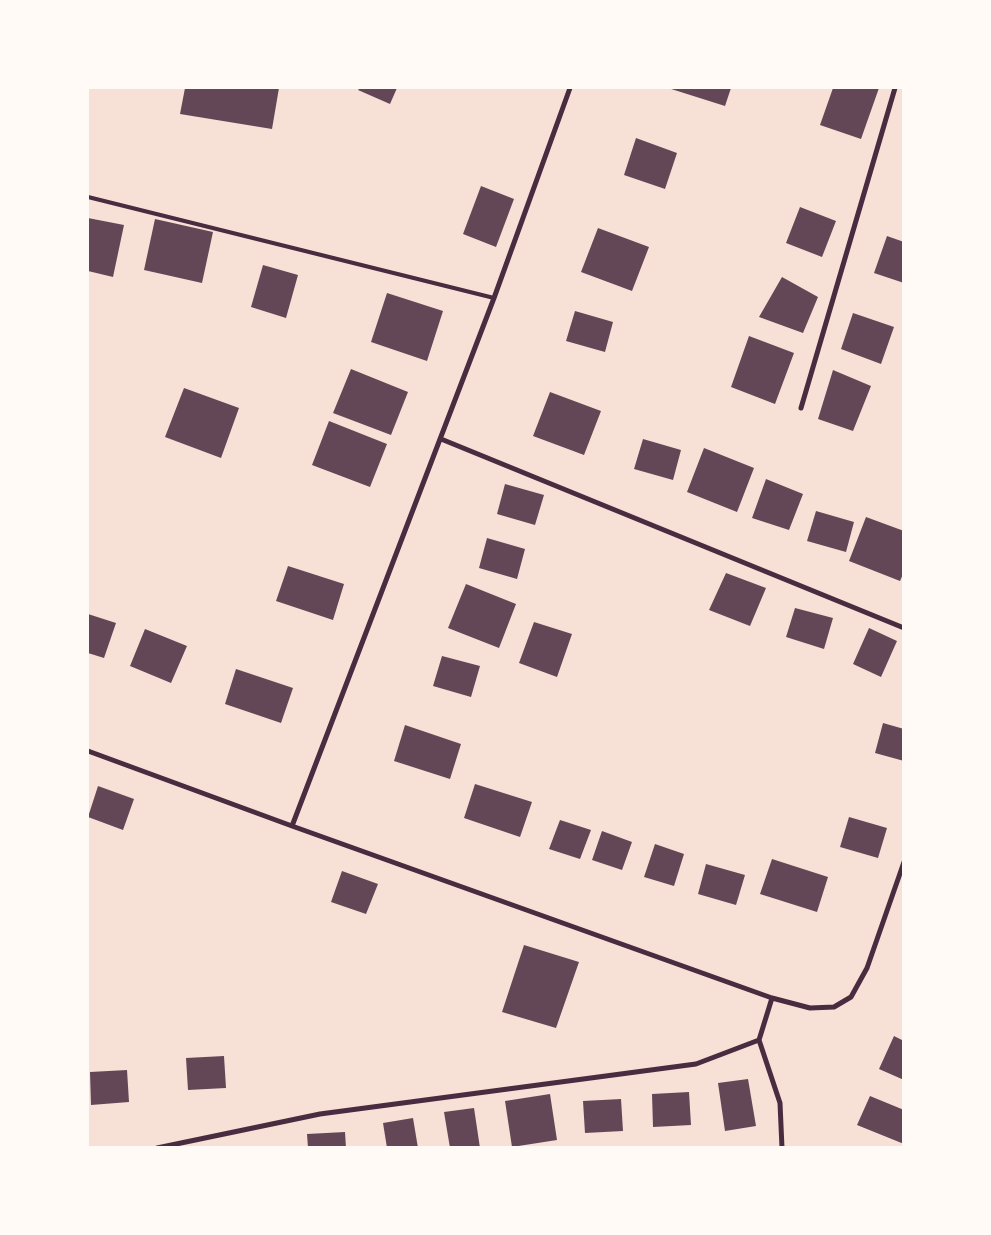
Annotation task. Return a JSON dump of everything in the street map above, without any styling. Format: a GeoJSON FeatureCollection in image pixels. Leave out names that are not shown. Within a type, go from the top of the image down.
{"type":"FeatureCollection","features":[{"type":"Feature","properties":{"kind":"street"},"geometry":{"type":"LineString","coordinates":[[292,826],[494,298],[570,88]]}},
{"type":"Feature","properties":{"kind":"street"},"geometry":{"type":"LineString","coordinates":[[800,408],[895,88]]}},
{"type":"Feature","properties":{"kind":"street"},"geometry":{"type":"LineString","coordinates":[[440,439],[904,628]]}},
{"type":"Feature","properties":{"kind":"street"},"geometry":{"type":"LineString","coordinates":[[88,751],[772,998],[810,1008],[834,1007],[851,997],[867,968],[904,862]]}},
{"type":"Feature","properties":{"kind":"street"},"geometry":{"type":"LineString","coordinates":[[772,998],[759,1040],[780,1103],[782,1148]]}},
{"type":"Feature","properties":{"kind":"street"},"geometry":{"type":"LineString","coordinates":[[157,1148],[320,1114],[696,1064],[759,1040]]}},
{"type":"Feature","properties":{"kind":"lane"},"geometry":{"type":"LineString","coordinates":[[88,197],[494,298]]}},
{"type":"Feature","properties":{"kind":"building"},"geometry":{"type":"Polygon","coordinates":[[[185,88],[279,88],[272,129],[180,114],[185,88]]]}},
{"type":"Feature","properties":{"kind":"building"},"geometry":{"type":"Polygon","coordinates":[[[360,88],[397,88],[390,104],[358,90],[360,88]]]}},
{"type":"Feature","properties":{"kind":"building"},"geometry":{"type":"Polygon","coordinates":[[[668,88],[731,88],[725,106],[668,88]]]}},
{"type":"Feature","properties":{"kind":"building"},"geometry":{"type":"Polygon","coordinates":[[[833,88],[879,88],[861,139],[820,125],[833,88]]]}},
{"type":"Feature","properties":{"kind":"building"},"geometry":{"type":"Polygon","coordinates":[[[636,138],[677,153],[665,189],[624,175],[636,138]]]}},
{"type":"Feature","properties":{"kind":"building"},"geometry":{"type":"Polygon","coordinates":[[[481,186],[514,199],[496,247],[463,234],[481,186]]]}},
{"type":"Feature","properties":{"kind":"building"},"geometry":{"type":"Polygon","coordinates":[[[800,207],[836,221],[822,257],[786,243],[800,207]]]}},
{"type":"Feature","properties":{"kind":"building"},"geometry":{"type":"Polygon","coordinates":[[[88,218],[124,225],[113,277],[88,271],[88,218]]]}},
{"type":"Feature","properties":{"kind":"building"},"geometry":{"type":"Polygon","coordinates":[[[155,219],[213,232],[202,283],[144,270],[155,219]]]}},
{"type":"Feature","properties":{"kind":"building"},"geometry":{"type":"Polygon","coordinates":[[[598,228],[649,247],[632,291],[581,272],[598,228]]]}},
{"type":"Feature","properties":{"kind":"building"},"geometry":{"type":"Polygon","coordinates":[[[887,236],[904,242],[904,283],[874,273],[887,236]]]}},
{"type":"Feature","properties":{"kind":"building"},"geometry":{"type":"Polygon","coordinates":[[[263,265],[298,275],[286,318],[251,307],[263,265]]]}},
{"type":"Feature","properties":{"kind":"building"},"geometry":{"type":"Polygon","coordinates":[[[782,277],[818,297],[803,333],[759,317],[782,277]]]}},
{"type":"Feature","properties":{"kind":"building"},"geometry":{"type":"Polygon","coordinates":[[[387,293],[443,311],[427,361],[371,342],[387,293]]]}},
{"type":"Feature","properties":{"kind":"building"},"geometry":{"type":"Polygon","coordinates":[[[575,311],[613,322],[605,352],[566,341],[575,311]]]}},
{"type":"Feature","properties":{"kind":"building"},"geometry":{"type":"Polygon","coordinates":[[[853,313],[894,327],[881,364],[841,349],[853,313]]]}},
{"type":"Feature","properties":{"kind":"building"},"geometry":{"type":"Polygon","coordinates":[[[749,336],[794,353],[775,404],[731,387],[749,336]]]}},
{"type":"Feature","properties":{"kind":"building"},"geometry":{"type":"Polygon","coordinates":[[[351,369],[408,392],[391,435],[333,413],[351,369]]]}},
{"type":"Feature","properties":{"kind":"building"},"geometry":{"type":"Polygon","coordinates":[[[833,370],[871,386],[853,431],[818,419],[833,370]]]}},
{"type":"Feature","properties":{"kind":"building"},"geometry":{"type":"Polygon","coordinates":[[[184,388],[239,408],[221,458],[165,437],[184,388]]]}},
{"type":"Feature","properties":{"kind":"building"},"geometry":{"type":"Polygon","coordinates":[[[550,392],[601,411],[584,455],[533,436],[550,392]]]}},
{"type":"Feature","properties":{"kind":"building"},"geometry":{"type":"Polygon","coordinates":[[[329,421],[387,444],[370,487],[312,465],[329,421]]]}},
{"type":"Feature","properties":{"kind":"building"},"geometry":{"type":"Polygon","coordinates":[[[643,439],[681,450],[673,480],[634,469],[643,439]]]}},
{"type":"Feature","properties":{"kind":"building"},"geometry":{"type":"Polygon","coordinates":[[[704,448],[754,468],[737,512],[687,492],[704,448]]]}},
{"type":"Feature","properties":{"kind":"building"},"geometry":{"type":"Polygon","coordinates":[[[766,479],[803,494],[789,530],[752,518],[766,479]]]}},
{"type":"Feature","properties":{"kind":"building"},"geometry":{"type":"Polygon","coordinates":[[[505,484],[544,495],[535,525],[497,514],[505,484]]]}},
{"type":"Feature","properties":{"kind":"building"},"geometry":{"type":"Polygon","coordinates":[[[816,511],[854,522],[846,552],[807,541],[816,511]]]}},
{"type":"Feature","properties":{"kind":"building"},"geometry":{"type":"Polygon","coordinates":[[[866,517],[904,531],[904,572],[900,581],[849,561],[866,517]]]}},
{"type":"Feature","properties":{"kind":"building"},"geometry":{"type":"Polygon","coordinates":[[[487,538],[525,549],[517,579],[479,568],[487,538]]]}},
{"type":"Feature","properties":{"kind":"building"},"geometry":{"type":"Polygon","coordinates":[[[288,566],[344,584],[333,620],[276,601],[288,566]]]}},
{"type":"Feature","properties":{"kind":"building"},"geometry":{"type":"Polygon","coordinates":[[[726,573],[766,588],[750,626],[709,610],[726,573]]]}},
{"type":"Feature","properties":{"kind":"building"},"geometry":{"type":"Polygon","coordinates":[[[466,584],[516,604],[499,648],[448,628],[466,584]]]}},
{"type":"Feature","properties":{"kind":"building"},"geometry":{"type":"Polygon","coordinates":[[[795,608],[833,618],[824,649],[786,637],[795,608]]]}},
{"type":"Feature","properties":{"kind":"building"},"geometry":{"type":"Polygon","coordinates":[[[88,614],[116,623],[104,658],[88,653],[88,614]]]}},
{"type":"Feature","properties":{"kind":"building"},"geometry":{"type":"Polygon","coordinates":[[[534,622],[572,634],[557,677],[519,663],[534,622]]]}},
{"type":"Feature","properties":{"kind":"building"},"geometry":{"type":"Polygon","coordinates":[[[869,628],[897,641],[881,677],[853,664],[869,628]]]}},
{"type":"Feature","properties":{"kind":"building"},"geometry":{"type":"Polygon","coordinates":[[[145,629],[187,646],[171,683],[130,666],[145,629]]]}},
{"type":"Feature","properties":{"kind":"building"},"geometry":{"type":"Polygon","coordinates":[[[442,656],[480,666],[471,697],[433,686],[442,656]]]}},
{"type":"Feature","properties":{"kind":"building"},"geometry":{"type":"Polygon","coordinates":[[[236,669],[293,688],[281,723],[225,704],[236,669]]]}},
{"type":"Feature","properties":{"kind":"building"},"geometry":{"type":"Polygon","coordinates":[[[883,723],[904,729],[904,761],[875,753],[883,723]]]}},
{"type":"Feature","properties":{"kind":"building"},"geometry":{"type":"Polygon","coordinates":[[[405,725],[461,744],[450,779],[394,761],[405,725]]]}},
{"type":"Feature","properties":{"kind":"building"},"geometry":{"type":"Polygon","coordinates":[[[475,784],[532,802],[520,837],[464,818],[475,784]]]}},
{"type":"Feature","properties":{"kind":"building"},"geometry":{"type":"Polygon","coordinates":[[[98,786],[134,799],[123,830],[88,817],[98,786]]]}},
{"type":"Feature","properties":{"kind":"building"},"geometry":{"type":"Polygon","coordinates":[[[849,817],[887,828],[878,858],[840,847],[849,817]]]}},
{"type":"Feature","properties":{"kind":"building"},"geometry":{"type":"Polygon","coordinates":[[[560,820],[591,830],[580,859],[549,849],[560,820]]]}},
{"type":"Feature","properties":{"kind":"building"},"geometry":{"type":"Polygon","coordinates":[[[602,831],[632,842],[622,870],[592,860],[602,831]]]}},
{"type":"Feature","properties":{"kind":"building"},"geometry":{"type":"Polygon","coordinates":[[[655,844],[684,854],[674,886],[644,877],[655,844]]]}},
{"type":"Feature","properties":{"kind":"building"},"geometry":{"type":"Polygon","coordinates":[[[772,859],[828,877],[817,912],[760,894],[772,859]]]}},
{"type":"Feature","properties":{"kind":"building"},"geometry":{"type":"Polygon","coordinates":[[[706,864],[745,875],[736,905],[698,894],[706,864]]]}},
{"type":"Feature","properties":{"kind":"building"},"geometry":{"type":"Polygon","coordinates":[[[342,871],[378,884],[366,914],[331,902],[342,871]]]}},
{"type":"Feature","properties":{"kind":"building"},"geometry":{"type":"Polygon","coordinates":[[[524,945],[579,962],[556,1028],[502,1012],[524,945]]]}},
{"type":"Feature","properties":{"kind":"building"},"geometry":{"type":"Polygon","coordinates":[[[894,1036],[904,1041],[904,1080],[879,1069],[894,1036]]]}},
{"type":"Feature","properties":{"kind":"building"},"geometry":{"type":"Polygon","coordinates":[[[224,1056],[226,1088],[188,1090],[186,1058],[224,1056]]]}},
{"type":"Feature","properties":{"kind":"building"},"geometry":{"type":"Polygon","coordinates":[[[127,1070],[129,1102],[91,1105],[90,1072],[127,1070]]]}},
{"type":"Feature","properties":{"kind":"building"},"geometry":{"type":"Polygon","coordinates":[[[748,1079],[756,1126],[725,1131],[718,1083],[748,1079]]]}},
{"type":"Feature","properties":{"kind":"building"},"geometry":{"type":"Polygon","coordinates":[[[689,1092],[691,1125],[653,1127],[652,1094],[689,1092]]]}},
{"type":"Feature","properties":{"kind":"building"},"geometry":{"type":"Polygon","coordinates":[[[550,1094],[557,1140],[512,1147],[505,1101],[550,1094]]]}},
{"type":"Feature","properties":{"kind":"building"},"geometry":{"type":"Polygon","coordinates":[[[870,1096],[904,1110],[904,1144],[857,1125],[870,1096]]]}},
{"type":"Feature","properties":{"kind":"building"},"geometry":{"type":"Polygon","coordinates":[[[621,1099],[623,1131],[585,1133],[583,1101],[621,1099]]]}},
{"type":"Feature","properties":{"kind":"building"},"geometry":{"type":"Polygon","coordinates":[[[474,1108],[480,1148],[450,1148],[444,1112],[474,1108]]]}},
{"type":"Feature","properties":{"kind":"building"},"geometry":{"type":"Polygon","coordinates":[[[413,1118],[418,1148],[387,1148],[383,1123],[413,1118]]]}},
{"type":"Feature","properties":{"kind":"building"},"geometry":{"type":"Polygon","coordinates":[[[345,1132],[346,1148],[308,1148],[307,1134],[345,1132]]]}}]}
